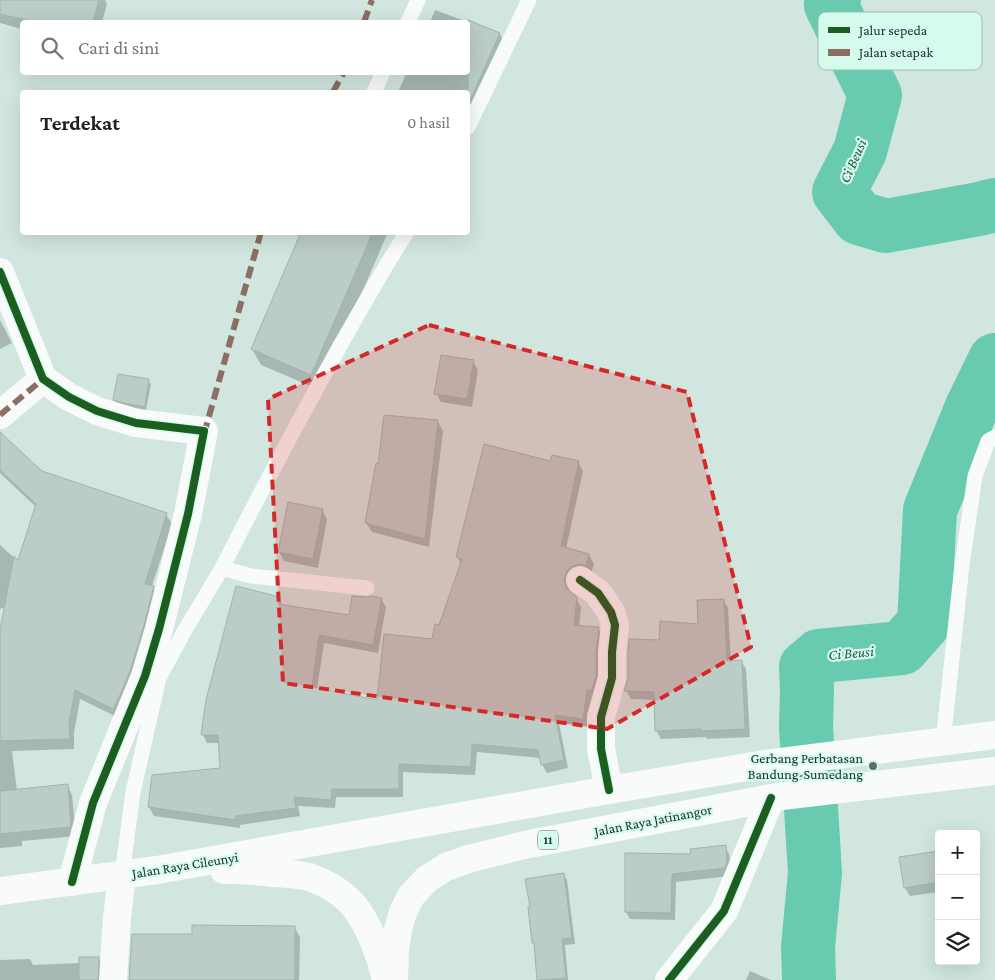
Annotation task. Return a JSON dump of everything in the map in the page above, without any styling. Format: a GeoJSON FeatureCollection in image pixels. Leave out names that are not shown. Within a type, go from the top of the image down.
{"type":"FeatureCollection","features":[{"type":"Feature","properties":{"kind":"main road"},"geometry":{"type":"LineString","coordinates":[[0,272],[43,379],[83,404],[136,424],[204,431],[188,514],[159,629],[144,676],[93,803],[72,882]]}},
{"type":"Feature","properties":{"kind":"main road"},"geometry":{"type":"LineString","coordinates":[[0,415],[43,379]]}},
{"type":"Feature","properties":{"kind":"main road"},"geometry":{"type":"LineString","coordinates":[[580,580],[598,593],[611,612],[615,625],[612,678],[601,717],[601,749],[609,790],[765,764],[995,735]]}},
{"type":"Feature","properties":{"kind":"main road","name":"Jalan Raya Jatinangor"},"geometry":{"type":"LineString","coordinates":[[394,980],[395,949],[402,912],[411,896],[427,879],[446,867],[485,854],[529,844],[777,796],[995,771]]}},
{"type":"Feature","properties":{"kind":"main road","name":"Jalan Raya Cileunyi"},"geometry":{"type":"LineString","coordinates":[[0,891],[199,863],[609,790]]}},
{"type":"Feature","properties":{"kind":"main road"},"geometry":{"type":"LineString","coordinates":[[669,980],[724,911],[777,796]]}},
{"type":"Feature","properties":{"kind":"main road"},"geometry":{"type":"LineString","coordinates":[[113,980],[122,875],[236,870],[294,874],[327,884],[340,893],[365,922],[377,950],[386,980]]}},
{"type":"Feature","properties":{"kind":"lane"},"geometry":{"type":"LineString","coordinates":[[409,20],[418,0]]}},
{"type":"Feature","properties":{"kind":"lane"},"geometry":{"type":"LineString","coordinates":[[470,122],[529,0]]}},
{"type":"Feature","properties":{"kind":"lane"},"geometry":{"type":"LineString","coordinates":[[375,90],[382,75]]}},
{"type":"Feature","properties":{"kind":"lane"},"geometry":{"type":"LineString","coordinates":[[122,875],[133,792],[160,678],[185,630],[222,568],[286,443],[384,268],[405,235]]}},
{"type":"Feature","properties":{"kind":"lane"},"geometry":{"type":"LineString","coordinates":[[943,742],[962,565],[975,476],[988,441],[995,437]]}},
{"type":"Feature","properties":{"kind":"lane"},"geometry":{"type":"LineString","coordinates":[[222,568],[251,576],[367,588]]}},
{"type":"Feature","properties":{"kind":"highlighted area"},"geometry":{"type":"Polygon","coordinates":[[[429,325],[687,392],[751,647],[607,729],[283,683],[268,399],[429,325]]]}},
{"type":"Feature","properties":{"kind":"building"},"geometry":{"type":"Polygon","coordinates":[[[0,0],[99,0],[94,20],[26,20],[0,14],[0,0]]]}},
{"type":"Feature","properties":{"kind":"building"},"geometry":{"type":"Polygon","coordinates":[[[470,21],[500,33],[470,100],[470,90],[468,90],[468,75],[470,75],[470,21]]]}},
{"type":"Feature","properties":{"kind":"building"},"geometry":{"type":"Polygon","coordinates":[[[300,235],[372,235],[311,375],[251,349],[300,235]]]}},
{"type":"Feature","properties":{"kind":"building"},"geometry":{"type":"Polygon","coordinates":[[[441,355],[474,360],[467,399],[434,394],[441,355]]]}},
{"type":"Feature","properties":{"kind":"building"},"geometry":{"type":"Polygon","coordinates":[[[118,374],[149,379],[145,407],[113,400],[118,374]]]}},
{"type":"Feature","properties":{"kind":"building"},"geometry":{"type":"Polygon","coordinates":[[[384,415],[438,420],[425,539],[365,523],[376,463],[378,464],[384,415]]]}},
{"type":"Feature","properties":{"kind":"building"},"geometry":{"type":"Polygon","coordinates":[[[0,432],[42,471],[167,513],[145,584],[154,586],[144,625],[130,671],[120,695],[113,709],[75,690],[69,723],[70,739],[0,741],[0,630],[14,556],[18,560],[36,504],[0,470],[0,432]]]}},
{"type":"Feature","properties":{"kind":"building"},"geometry":{"type":"Polygon","coordinates":[[[484,444],[550,461],[552,455],[579,461],[561,546],[589,554],[586,566],[581,564],[573,566],[567,571],[564,579],[566,587],[577,597],[574,625],[599,627],[596,676],[592,690],[587,690],[583,719],[555,715],[564,760],[541,765],[538,750],[472,744],[471,767],[399,764],[399,789],[332,789],[331,800],[294,797],[296,808],[236,816],[236,820],[148,807],[152,775],[220,768],[218,735],[201,735],[206,700],[236,586],[280,597],[278,604],[349,615],[352,596],[382,598],[373,645],[319,635],[312,687],[377,700],[384,634],[432,639],[435,624],[439,625],[462,559],[456,557],[484,444]]]}},
{"type":"Feature","properties":{"kind":"building"},"geometry":{"type":"Polygon","coordinates":[[[288,502],[323,509],[313,559],[278,552],[288,502]]]}},
{"type":"Feature","properties":{"kind":"building"},"geometry":{"type":"Polygon","coordinates":[[[724,599],[727,661],[742,660],[745,729],[655,731],[654,692],[624,691],[628,678],[629,639],[659,640],[660,621],[698,624],[697,600],[724,599]]]}},
{"type":"Feature","properties":{"kind":"building"},"geometry":{"type":"Polygon","coordinates":[[[68,784],[70,827],[0,834],[0,791],[68,784]]]}},
{"type":"Feature","properties":{"kind":"building"},"geometry":{"type":"Polygon","coordinates":[[[726,845],[727,862],[725,868],[672,874],[671,913],[625,912],[625,853],[691,854],[690,849],[726,845]]]}},
{"type":"Feature","properties":{"kind":"building"},"geometry":{"type":"Polygon","coordinates":[[[935,852],[935,883],[904,888],[899,857],[935,852]]]}},
{"type":"Feature","properties":{"kind":"building"},"geometry":{"type":"Polygon","coordinates":[[[564,873],[572,938],[562,939],[566,978],[537,980],[534,943],[532,943],[528,907],[530,907],[525,879],[564,873]]]}},
{"type":"Feature","properties":{"kind":"building"},"geometry":{"type":"Polygon","coordinates":[[[192,925],[295,926],[295,980],[129,980],[132,934],[192,934],[192,925]]]}},
{"type":"Feature","properties":{"kind":"building"},"geometry":{"type":"Polygon","coordinates":[[[79,957],[99,957],[98,980],[79,980],[79,957]]]}},
{"type":"Feature","properties":{"kind":"waterway","name":"Ci Beusi"},"geometry":{"type":"LineString","coordinates":[[834,0],[831,5],[834,12]]}},
{"type":"Feature","properties":{"kind":"waterway","name":"Ci Beusi"},"geometry":{"type":"LineString","coordinates":[[863,70],[875,95],[860,151],[839,192],[859,218],[886,226],[995,205]]}},
{"type":"Feature","properties":{"kind":"waterway","name":"Ci Beusi"},"geometry":{"type":"LineString","coordinates":[[809,980],[808,947],[815,873],[806,727],[806,667],[819,656],[902,648],[924,623],[930,510],[972,407],[995,360]]}},
{"type":"Feature","properties":{"kind":"marked path"},"geometry":{"type":"LineString","coordinates":[[365,20],[372,0]]}},
{"type":"Feature","properties":{"kind":"marked path"},"geometry":{"type":"LineString","coordinates":[[334,90],[342,75]]}},
{"type":"Feature","properties":{"kind":"marked path"},"geometry":{"type":"LineString","coordinates":[[204,434],[260,235]]}},
{"type":"Feature","properties":{"kind":"marked path"},"geometry":{"type":"LineString","coordinates":[[0,415],[43,379],[47,382]]}},
{"type":"Feature","properties":{"kind":"cycle path"},"geometry":{"type":"LineString","coordinates":[[0,272],[43,379],[69,397],[97,411],[136,423],[204,431],[188,514],[159,629],[145,676],[93,803],[72,882]]}},
{"type":"Feature","properties":{"kind":"cycle path"},"geometry":{"type":"LineString","coordinates":[[580,580],[598,593],[611,612],[615,625],[612,678],[601,717],[601,749],[609,790]]}},
{"type":"Feature","properties":{"kind":"cycle path"},"geometry":{"type":"LineString","coordinates":[[669,980],[724,911],[771,798]]}},
{"type":"Feature","properties":{"kind":"place","name":"Gerbang Perbatasan Bandung-Sumedang"},"geometry":{"type":"Point","coordinates":[873,766]}}]}
